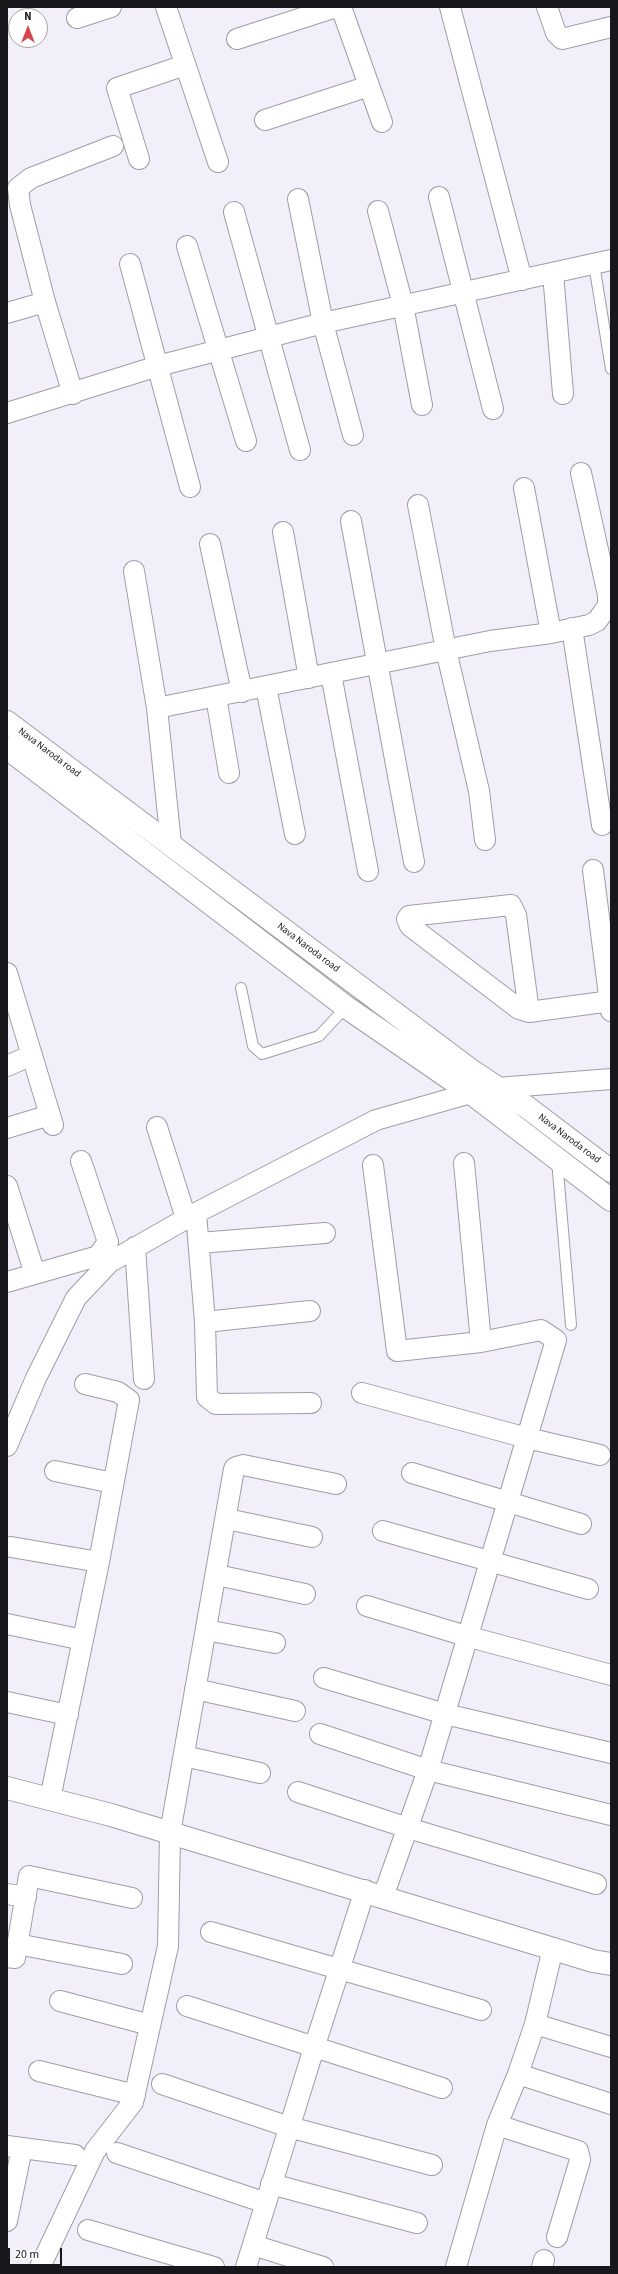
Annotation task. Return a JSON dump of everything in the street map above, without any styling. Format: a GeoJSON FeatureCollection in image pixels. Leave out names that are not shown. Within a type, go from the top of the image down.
{"type":"FeatureCollection","features":[{"type":"Feature","properties":{"kind":"street"},"geometry":{"type":"LineString","coordinates":[[78,18],[111,7]]}},
{"type":"Feature","properties":{"kind":"street"},"geometry":{"type":"LineString","coordinates":[[166,7],[218,162]]}},
{"type":"Feature","properties":{"kind":"street"},"geometry":{"type":"LineString","coordinates":[[237,39],[336,7]]}},
{"type":"Feature","properties":{"kind":"street"},"geometry":{"type":"LineString","coordinates":[[341,7],[382,122]]}},
{"type":"Feature","properties":{"kind":"street"},"geometry":{"type":"LineString","coordinates":[[450,7],[522,280]]}},
{"type":"Feature","properties":{"kind":"street"},"geometry":{"type":"LineString","coordinates":[[547,7],[556,32],[562,39],[611,28]]}},
{"type":"Feature","properties":{"kind":"street"},"geometry":{"type":"LineString","coordinates":[[139,159],[117,88],[185,65]]}},
{"type":"Feature","properties":{"kind":"street"},"geometry":{"type":"LineString","coordinates":[[265,120],[369,86]]}},
{"type":"Feature","properties":{"kind":"street"},"geometry":{"type":"LineString","coordinates":[[73,394],[45,302],[20,205],[18,188],[31,178],[114,146]]}},
{"type":"Feature","properties":{"kind":"street"},"geometry":{"type":"LineString","coordinates":[[439,197],[494,409]]}},
{"type":"Feature","properties":{"kind":"street"},"geometry":{"type":"LineString","coordinates":[[298,199],[323,323],[353,435]]}},
{"type":"Feature","properties":{"kind":"street"},"geometry":{"type":"LineString","coordinates":[[378,211],[403,306],[422,405]]}},
{"type":"Feature","properties":{"kind":"street"},"geometry":{"type":"LineString","coordinates":[[234,212],[300,450]]}},
{"type":"Feature","properties":{"kind":"street"},"geometry":{"type":"LineString","coordinates":[[187,246],[246,441]]}},
{"type":"Feature","properties":{"kind":"street"},"geometry":{"type":"LineString","coordinates":[[7,413],[73,394],[158,366],[323,323],[603,262]]}},
{"type":"Feature","properties":{"kind":"street"},"geometry":{"type":"LineString","coordinates":[[130,264],[190,487]]}},
{"type":"Feature","properties":{"kind":"street"},"geometry":{"type":"LineString","coordinates":[[554,273],[563,394]]}},
{"type":"Feature","properties":{"kind":"street"},"geometry":{"type":"LineString","coordinates":[[7,314],[45,302]]}},
{"type":"Feature","properties":{"kind":"street"},"geometry":{"type":"LineString","coordinates":[[157,708],[490,641],[551,633],[589,625],[597,621],[608,605],[608,595],[581,473]]}},
{"type":"Feature","properties":{"kind":"street"},"geometry":{"type":"LineString","coordinates":[[524,488],[551,633]]}},
{"type":"Feature","properties":{"kind":"street"},"geometry":{"type":"LineString","coordinates":[[418,505],[446,650],[479,791],[485,840]]}},
{"type":"Feature","properties":{"kind":"street"},"geometry":{"type":"LineString","coordinates":[[351,521],[376,664],[414,862]]}},
{"type":"Feature","properties":{"kind":"street"},"geometry":{"type":"LineString","coordinates":[[283,532],[309,678]]}},
{"type":"Feature","properties":{"kind":"street"},"geometry":{"type":"LineString","coordinates":[[210,544],[242,692]]}},
{"type":"Feature","properties":{"kind":"street"},"geometry":{"type":"LineString","coordinates":[[134,571],[157,708],[171,844]]}},
{"type":"Feature","properties":{"kind":"street"},"geometry":{"type":"LineString","coordinates":[[572,628],[602,825]]}},
{"type":"Feature","properties":{"kind":"street"},"geometry":{"type":"LineString","coordinates":[[331,674],[368,872]]}},
{"type":"Feature","properties":{"kind":"street"},"geometry":{"type":"LineString","coordinates":[[266,687],[295,834]]}},
{"type":"Feature","properties":{"kind":"street"},"geometry":{"type":"LineString","coordinates":[[216,697],[229,773]]}},
{"type":"Feature","properties":{"kind":"street","name":"Nava Naroda road"},"geometry":{"type":"LineString","coordinates":[[7,722],[497,1088],[528,1108],[611,1171]]}},
{"type":"Feature","properties":{"kind":"street"},"geometry":{"type":"LineString","coordinates":[[7,748],[346,1007],[471,1093],[611,1200]]}},
{"type":"Feature","properties":{"kind":"street"},"geometry":{"type":"LineString","coordinates":[[529,1012],[516,915],[510,905],[409,916],[407,919],[410,926],[519,1009],[529,1012],[611,1004],[592,870]]}},
{"type":"Feature","properties":{"kind":"street"},"geometry":{"type":"LineString","coordinates":[[7,973],[51,1120],[7,1128]]}},
{"type":"Feature","properties":{"kind":"street"},"geometry":{"type":"LineString","coordinates":[[7,1066],[32,1055]]}},
{"type":"Feature","properties":{"kind":"street"},"geometry":{"type":"LineString","coordinates":[[7,1446],[36,1378],[76,1298],[110,1262],[191,1215],[376,1120],[471,1093],[497,1088],[611,1079]]}},
{"type":"Feature","properties":{"kind":"street"},"geometry":{"type":"LineString","coordinates":[[157,1127],[191,1215],[199,1243],[205,1322],[207,1397],[216,1404],[311,1403]]}},
{"type":"Feature","properties":{"kind":"street"},"geometry":{"type":"LineString","coordinates":[[7,1282],[98,1256],[108,1242],[81,1161]]}},
{"type":"Feature","properties":{"kind":"street"},"geometry":{"type":"LineString","coordinates":[[464,1163],[481,1342]]}},
{"type":"Feature","properties":{"kind":"street"},"geometry":{"type":"LineString","coordinates":[[246,2267],[340,1969],[374,1894],[408,1828],[428,1770],[466,1636],[491,1562],[507,1502],[556,1340],[541,1330],[481,1342],[397,1351],[373,1165]]}},
{"type":"Feature","properties":{"kind":"street"},"geometry":{"type":"LineString","coordinates":[[7,1186],[35,1274]]}},
{"type":"Feature","properties":{"kind":"street"},"geometry":{"type":"LineString","coordinates":[[199,1243],[325,1233]]}},
{"type":"Feature","properties":{"kind":"street"},"geometry":{"type":"LineString","coordinates":[[135,1247],[144,1379]]}},
{"type":"Feature","properties":{"kind":"street"},"geometry":{"type":"LineString","coordinates":[[205,1322],[310,1310]]}},
{"type":"Feature","properties":{"kind":"street"},"geometry":{"type":"LineString","coordinates":[[50,1799],[99,1562],[129,1400],[118,1392],[85,1384]]}},
{"type":"Feature","properties":{"kind":"street"},"geometry":{"type":"LineString","coordinates":[[362,1393],[527,1438],[600,1455]]}},
{"type":"Feature","properties":{"kind":"street"},"geometry":{"type":"LineString","coordinates":[[40,2267],[92,2155],[133,2102],[135,2095],[168,1946],[170,1833],[227,1519],[234,1470],[239,1465],[336,1484]]}},
{"type":"Feature","properties":{"kind":"street"},"geometry":{"type":"LineString","coordinates":[[55,1471],[114,1483]]}},
{"type":"Feature","properties":{"kind":"street"},"geometry":{"type":"LineString","coordinates":[[412,1473],[581,1524]]}},
{"type":"Feature","properties":{"kind":"street"},"geometry":{"type":"LineString","coordinates":[[227,1519],[312,1537]]}},
{"type":"Feature","properties":{"kind":"street"},"geometry":{"type":"LineString","coordinates":[[383,1531],[588,1589]]}},
{"type":"Feature","properties":{"kind":"street"},"geometry":{"type":"LineString","coordinates":[[10,1547],[99,1562]]}},
{"type":"Feature","properties":{"kind":"street"},"geometry":{"type":"LineString","coordinates":[[217,1575],[305,1594]]}},
{"type":"Feature","properties":{"kind":"street"},"geometry":{"type":"LineString","coordinates":[[367,1606],[466,1636],[611,1675]]}},
{"type":"Feature","properties":{"kind":"street"},"geometry":{"type":"LineString","coordinates":[[7,1624],[83,1640]]}},
{"type":"Feature","properties":{"kind":"street"},"geometry":{"type":"LineString","coordinates":[[206,1630],[275,1644]]}},
{"type":"Feature","properties":{"kind":"street"},"geometry":{"type":"LineString","coordinates":[[324,1678],[445,1714],[611,1753]]}},
{"type":"Feature","properties":{"kind":"street"},"geometry":{"type":"LineString","coordinates":[[195,1689],[295,1711]]}},
{"type":"Feature","properties":{"kind":"street"},"geometry":{"type":"LineString","coordinates":[[7,1702],[68,1715]]}},
{"type":"Feature","properties":{"kind":"street"},"geometry":{"type":"LineString","coordinates":[[320,1734],[428,1770],[611,1815]]}},
{"type":"Feature","properties":{"kind":"street"},"geometry":{"type":"LineString","coordinates":[[184,1756],[260,1773]]}},
{"type":"Feature","properties":{"kind":"street"},"geometry":{"type":"LineString","coordinates":[[7,1788],[170,1833],[611,1964]]}},
{"type":"Feature","properties":{"kind":"street"},"geometry":{"type":"LineString","coordinates":[[298,1792],[408,1828],[596,1884]]}},
{"type":"Feature","properties":{"kind":"street"},"geometry":{"type":"LineString","coordinates":[[122,1964],[12,1951],[16,1896],[29,1876],[132,1898]]}},
{"type":"Feature","properties":{"kind":"street"},"geometry":{"type":"LineString","coordinates":[[211,1932],[482,2010]]}},
{"type":"Feature","properties":{"kind":"street"},"geometry":{"type":"LineString","coordinates":[[456,2267],[497,2125],[518,2074],[534,2024],[554,1948]]}},
{"type":"Feature","properties":{"kind":"street"},"geometry":{"type":"LineString","coordinates":[[60,2001],[150,2025]]}},
{"type":"Feature","properties":{"kind":"street"},"geometry":{"type":"LineString","coordinates":[[187,2006],[442,2088]]}},
{"type":"Feature","properties":{"kind":"street"},"geometry":{"type":"LineString","coordinates":[[534,2024],[611,2047]]}},
{"type":"Feature","properties":{"kind":"street"},"geometry":{"type":"LineString","coordinates":[[39,2071],[135,2095]]}},
{"type":"Feature","properties":{"kind":"street"},"geometry":{"type":"LineString","coordinates":[[518,2074],[611,2104]]}},
{"type":"Feature","properties":{"kind":"street"},"geometry":{"type":"LineString","coordinates":[[162,2084],[289,2127],[432,2164]]}},
{"type":"Feature","properties":{"kind":"street"},"geometry":{"type":"LineString","coordinates":[[497,2125],[578,2151],[580,2160],[557,2237]]}},
{"type":"Feature","properties":{"kind":"street"},"geometry":{"type":"LineString","coordinates":[[7,2221],[15,2147],[75,2156]]}},
{"type":"Feature","properties":{"kind":"street"},"geometry":{"type":"LineString","coordinates":[[117,2153],[266,2203]]}},
{"type":"Feature","properties":{"kind":"street"},"geometry":{"type":"LineString","coordinates":[[271,2184],[417,2223]]}},
{"type":"Feature","properties":{"kind":"street"},"geometry":{"type":"LineString","coordinates":[[88,2230],[214,2267]]}},
{"type":"Feature","properties":{"kind":"street"},"geometry":{"type":"LineString","coordinates":[[253,2245],[323,2267]]}},
{"type":"Feature","properties":{"kind":"lane"},"geometry":{"type":"LineString","coordinates":[[603,262],[611,369]]}},
{"type":"Feature","properties":{"kind":"lane"},"geometry":{"type":"LineString","coordinates":[[241,988],[253,1046],[262,1054],[319,1036],[346,1007]]}},
{"type":"Feature","properties":{"kind":"lane"},"geometry":{"type":"LineString","coordinates":[[557,1158],[571,1325]]}}]}
